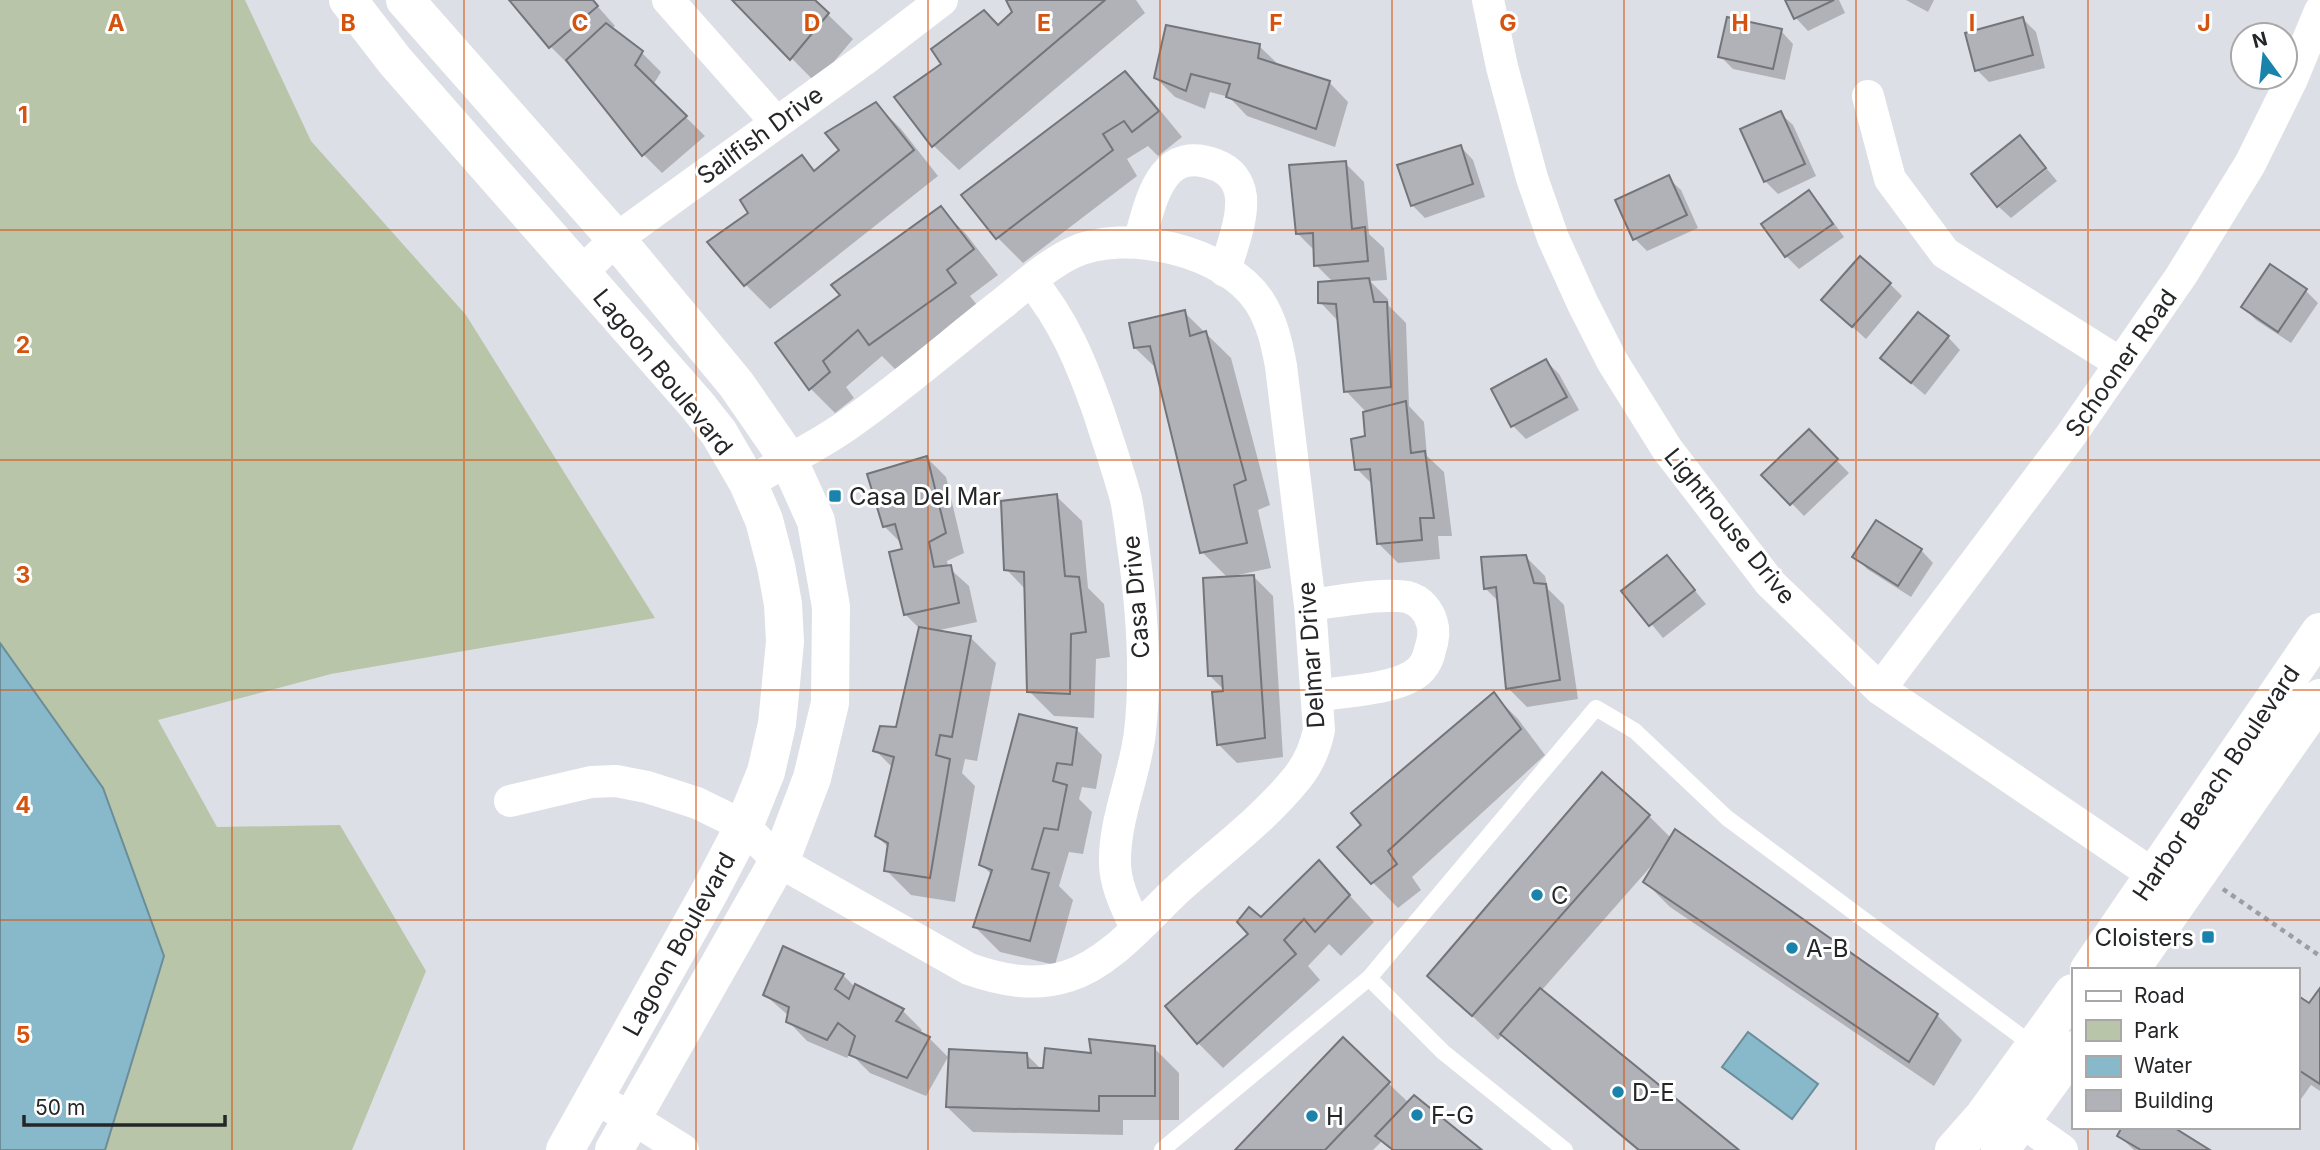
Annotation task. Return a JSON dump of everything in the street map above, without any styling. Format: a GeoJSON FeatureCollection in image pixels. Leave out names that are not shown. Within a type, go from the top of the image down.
{"type":"FeatureCollection","features":[{"type":"Feature","properties":{"kind":"street","name":"Lagoon Boulevard"},"geometry":{"type":"LineString","coordinates":[[348,0],[394,61],[719,433],[748,483],[764,520],[776,566],[783,604],[785,642],[777,724],[766,772],[744,826],[710,891],[565,1150]]}},
{"type":"Feature","properties":{"kind":"street","name":"Lagoon Boulevard"},"geometry":{"type":"LineString","coordinates":[[405,0],[616,239],[737,384],[788,460],[816,522],[831,607],[830,703],[812,778],[785,849],[623,1134]]}},
{"type":"Feature","properties":{"kind":"street"},"geometry":{"type":"LineString","coordinates":[[668,0],[776,122]]}},
{"type":"Feature","properties":{"kind":"street","name":"Lighthouse Drive"},"geometry":{"type":"LineString","coordinates":[[1488,0],[1508,94],[1536,190],[1553,237],[1612,361],[1667,449],[1770,583],[1880,689],[2178,880]]}},
{"type":"Feature","properties":{"kind":"street","name":"Sailfish Drive"},"geometry":{"type":"LineString","coordinates":[[581,273],[616,239],[865,59],[928,4]]}},
{"type":"Feature","properties":{"kind":"street","name":"Schooner Road"},"geometry":{"type":"LineString","coordinates":[[1880,689],[2071,435],[2181,276],[2250,164],[2292,79],[2320,11]]}},
{"type":"Feature","properties":{"kind":"street"},"geometry":{"type":"LineString","coordinates":[[1868,96],[1890,179],[1945,253],[2120,363]]}},
{"type":"Feature","properties":{"kind":"street"},"geometry":{"type":"LineString","coordinates":[[1139,242],[1159,185],[1172,165],[1186,159],[1214,164],[1227,170],[1234,178],[1241,198],[1236,231],[1225,271]]}},
{"type":"Feature","properties":{"kind":"street","name":"Delmar Drive"},"geometry":{"type":"LineString","coordinates":[[510,801],[591,782],[616,781],[647,787],[697,803],[744,826],[778,861],[969,969],[1022,982],[1047,981],[1089,968],[1106,956],[1269,807],[1296,779],[1315,748],[1319,730],[1310,605],[1276,339],[1259,300],[1243,283],[1225,271],[1179,250],[1139,242],[1108,243],[1071,254],[1031,281],[853,421],[748,483]]}},
{"type":"Feature","properties":{"kind":"street","name":"Casa Drive"},"geometry":{"type":"LineString","coordinates":[[1031,281],[1050,303],[1082,365],[1126,500],[1140,597],[1143,697],[1135,767],[1116,844],[1115,864],[1118,883],[1136,928]]}},
{"type":"Feature","properties":{"kind":"street"},"geometry":{"type":"LineString","coordinates":[[1310,605],[1376,597],[1407,597],[1426,609],[1432,623],[1434,639],[1429,656],[1414,675],[1380,686],[1317,696]]}},
{"type":"Feature","properties":{"kind":"street","name":"Harbor Beach Boulevard"},"geometry":{"type":"LineString","coordinates":[[2131,968],[2178,880],[2320,632]]}},
{"type":"Feature","properties":{"kind":"street","name":"Harbor Beach Boulevard"},"geometry":{"type":"LineString","coordinates":[[2091,968],[2178,880],[2320,698]]}},
{"type":"Feature","properties":{"kind":"street"},"geometry":{"type":"LineString","coordinates":[[1954,1150],[2005,1125],[2053,1056],[2072,996]]}},
{"type":"Feature","properties":{"kind":"street"},"geometry":{"type":"LineString","coordinates":[[594,1098],[623,1134],[683,1150]]}},
{"type":"Feature","properties":{"kind":"street"},"geometry":{"type":"LineString","coordinates":[[2005,1125],[2062,1150]]}},
{"type":"Feature","properties":{"kind":"lane"},"geometry":{"type":"LineString","coordinates":[[1162,1150],[1369,978],[1596,708],[1635,731],[1727,817],[2053,1056]]}},
{"type":"Feature","properties":{"kind":"lane"},"geometry":{"type":"LineString","coordinates":[[1369,978],[1443,1052],[1565,1150]]}},
{"type":"Feature","properties":{"kind":"path"},"geometry":{"type":"LineString","coordinates":[[2178,880],[2320,956]]}},
{"type":"Feature","properties":{"kind":"green space"},"geometry":{"type":"Polygon","coordinates":[[[0,0],[245,0],[311,141],[466,315],[655,618],[331,674],[158,720],[217,827],[340,825],[426,971],[352,1150],[105,1150],[164,956],[103,788],[0,643],[0,0]]]}},
{"type":"Feature","properties":{"kind":"water"},"geometry":{"type":"Polygon","coordinates":[[[0,643],[103,788],[164,956],[105,1150],[0,1150],[0,643]]]}},
{"type":"Feature","properties":{"kind":"water"},"geometry":{"type":"Polygon","coordinates":[[[1748,1032],[1818,1084],[1792,1119],[1722,1067],[1748,1032]]]}},
{"type":"Feature","properties":{"kind":"building"},"geometry":{"type":"Polygon","coordinates":[[[509,0],[593,0],[598,6],[549,48],[509,0]]]}},
{"type":"Feature","properties":{"kind":"building"},"geometry":{"type":"Polygon","coordinates":[[[732,0],[815,0],[829,13],[790,60],[732,0]]]}},
{"type":"Feature","properties":{"kind":"building"},"geometry":{"type":"Polygon","coordinates":[[[1006,0],[1105,0],[932,147],[894,97],[941,64],[931,49],[984,10],[998,25],[1012,12],[1006,0]]]}},
{"type":"Feature","properties":{"kind":"building"},"geometry":{"type":"Polygon","coordinates":[[[1785,0],[1834,0],[1794,19],[1785,0]]]}},
{"type":"Feature","properties":{"kind":"building"},"geometry":{"type":"Polygon","coordinates":[[[1727,17],[1782,29],[1773,69],[1718,57],[1727,17]]]}},
{"type":"Feature","properties":{"kind":"building"},"geometry":{"type":"Polygon","coordinates":[[[2023,17],[2033,55],[1975,71],[1965,33],[2023,17]]]}},
{"type":"Feature","properties":{"kind":"building"},"geometry":{"type":"Polygon","coordinates":[[[606,23],[643,51],[635,65],[687,116],[642,156],[566,60],[606,23]]]}},
{"type":"Feature","properties":{"kind":"building"},"geometry":{"type":"Polygon","coordinates":[[[1166,25],[1260,44],[1258,58],[1330,81],[1316,129],[1226,97],[1230,84],[1191,74],[1186,91],[1154,78],[1166,25]]]}},
{"type":"Feature","properties":{"kind":"building"},"geometry":{"type":"Polygon","coordinates":[[[1125,71],[1159,111],[1132,132],[1124,121],[1103,134],[1113,150],[996,239],[961,195],[1125,71]]]}},
{"type":"Feature","properties":{"kind":"building"},"geometry":{"type":"Polygon","coordinates":[[[876,102],[914,150],[744,286],[707,242],[748,213],[740,200],[802,155],[814,171],[839,150],[825,133],[876,102]]]}},
{"type":"Feature","properties":{"kind":"building"},"geometry":{"type":"Polygon","coordinates":[[[1781,111],[1805,164],[1764,182],[1740,129],[1781,111]]]}},
{"type":"Feature","properties":{"kind":"building"},"geometry":{"type":"Polygon","coordinates":[[[2020,135],[2046,168],[1997,207],[1971,174],[2020,135]]]}},
{"type":"Feature","properties":{"kind":"building"},"geometry":{"type":"Polygon","coordinates":[[[1461,145],[1473,184],[1411,206],[1397,165],[1461,145]]]}},
{"type":"Feature","properties":{"kind":"building"},"geometry":{"type":"Polygon","coordinates":[[[1346,161],[1352,229],[1365,227],[1368,261],[1314,266],[1313,233],[1296,234],[1289,165],[1346,161]]]}},
{"type":"Feature","properties":{"kind":"building"},"geometry":{"type":"Polygon","coordinates":[[[1669,175],[1687,215],[1633,240],[1615,200],[1669,175]]]}},
{"type":"Feature","properties":{"kind":"building"},"geometry":{"type":"Polygon","coordinates":[[[1809,190],[1833,224],[1785,257],[1761,224],[1809,190]]]}},
{"type":"Feature","properties":{"kind":"building"},"geometry":{"type":"Polygon","coordinates":[[[941,206],[974,249],[947,270],[956,283],[869,345],[858,330],[823,361],[830,372],[809,390],[775,343],[840,295],[831,285],[941,206]]]}},
{"type":"Feature","properties":{"kind":"building"},"geometry":{"type":"Polygon","coordinates":[[[1860,256],[1891,283],[1852,327],[1821,300],[1860,256]]]}},
{"type":"Feature","properties":{"kind":"building"},"geometry":{"type":"Polygon","coordinates":[[[2270,264],[2307,289],[2278,332],[2241,307],[2270,264]]]}},
{"type":"Feature","properties":{"kind":"building"},"geometry":{"type":"Polygon","coordinates":[[[1369,278],[1374,302],[1387,302],[1391,387],[1344,392],[1336,304],[1318,303],[1318,282],[1369,278]]]}},
{"type":"Feature","properties":{"kind":"building"},"geometry":{"type":"Polygon","coordinates":[[[1185,310],[1190,336],[1206,331],[1246,480],[1234,485],[1247,543],[1200,553],[1150,346],[1134,348],[1129,323],[1185,310]]]}},
{"type":"Feature","properties":{"kind":"building"},"geometry":{"type":"Polygon","coordinates":[[[1918,312],[1949,336],[1911,383],[1880,358],[1918,312]]]}},
{"type":"Feature","properties":{"kind":"building"},"geometry":{"type":"Polygon","coordinates":[[[1546,359],[1567,397],[1511,427],[1491,389],[1546,359]]]}},
{"type":"Feature","properties":{"kind":"building"},"geometry":{"type":"Polygon","coordinates":[[[1406,401],[1411,453],[1425,451],[1434,518],[1420,518],[1422,540],[1377,544],[1370,469],[1355,470],[1351,439],[1365,436],[1363,412],[1406,401]]]}},
{"type":"Feature","properties":{"kind":"building"},"geometry":{"type":"Polygon","coordinates":[[[1809,429],[1838,459],[1790,505],[1761,475],[1809,429]]]}},
{"type":"Feature","properties":{"kind":"building"},"geometry":{"type":"Polygon","coordinates":[[[927,456],[946,533],[929,542],[934,567],[951,565],[959,603],[904,615],[889,552],[902,549],[895,524],[883,527],[867,474],[927,456]]]}},
{"type":"Feature","properties":{"kind":"building"},"geometry":{"type":"Polygon","coordinates":[[[1057,494],[1065,576],[1079,577],[1086,632],[1071,634],[1070,694],[1027,692],[1024,572],[1004,570],[1001,501],[1057,494]]]}},
{"type":"Feature","properties":{"kind":"building"},"geometry":{"type":"Polygon","coordinates":[[[1876,520],[1922,549],[1898,586],[1852,557],[1876,520]]]}},
{"type":"Feature","properties":{"kind":"building"},"geometry":{"type":"Polygon","coordinates":[[[1526,555],[1534,583],[1546,584],[1560,680],[1506,689],[1496,587],[1484,589],[1481,557],[1526,555]]]}},
{"type":"Feature","properties":{"kind":"building"},"geometry":{"type":"Polygon","coordinates":[[[1667,555],[1695,590],[1649,626],[1621,591],[1667,555]]]}},
{"type":"Feature","properties":{"kind":"building"},"geometry":{"type":"Polygon","coordinates":[[[1254,575],[1265,738],[1217,745],[1212,692],[1223,691],[1222,676],[1208,676],[1203,578],[1254,575]]]}},
{"type":"Feature","properties":{"kind":"building"},"geometry":{"type":"Polygon","coordinates":[[[919,627],[971,636],[952,737],[940,735],[936,755],[950,759],[930,878],[884,871],[888,843],[875,836],[894,757],[873,751],[880,726],[896,727],[919,627]]]}},
{"type":"Feature","properties":{"kind":"building"},"geometry":{"type":"Polygon","coordinates":[[[1494,692],[1521,729],[1388,851],[1397,864],[1371,884],[1337,847],[1361,825],[1351,813],[1494,692]]]}},
{"type":"Feature","properties":{"kind":"building"},"geometry":{"type":"Polygon","coordinates":[[[1019,714],[1077,728],[1072,765],[1057,763],[1053,781],[1067,785],[1058,830],[1044,828],[1032,869],[1049,873],[1030,941],[973,927],[992,870],[979,865],[1019,714]]]}},
{"type":"Feature","properties":{"kind":"building","name":"C"},"geometry":{"type":"Polygon","coordinates":[[[1602,772],[1650,815],[1472,1016],[1427,976],[1602,772]]]}},
{"type":"Feature","properties":{"kind":"building","name":"A-B"},"geometry":{"type":"Polygon","coordinates":[[[1675,829],[1938,1014],[1909,1062],[1643,882],[1675,829]]]}},
{"type":"Feature","properties":{"kind":"building"},"geometry":{"type":"Polygon","coordinates":[[[1319,860],[1350,895],[1315,932],[1304,919],[1284,940],[1296,954],[1197,1044],[1165,1006],[1248,934],[1237,922],[1249,907],[1261,917],[1319,860]]]}},
{"type":"Feature","properties":{"kind":"building"},"geometry":{"type":"Polygon","coordinates":[[[783,946],[844,974],[835,989],[849,999],[855,984],[904,1009],[896,1021],[930,1037],[907,1078],[849,1055],[855,1036],[838,1023],[827,1040],[786,1022],[789,1007],[763,995],[783,946]]]}},
{"type":"Feature","properties":{"kind":"building","name":"D-E"},"geometry":{"type":"Polygon","coordinates":[[[1540,988],[1739,1150],[1639,1150],[1500,1034],[1540,988]]]}},
{"type":"Feature","properties":{"kind":"building"},"geometry":{"type":"Polygon","coordinates":[[[2320,988],[2320,1084],[2299,1070],[2299,996],[2309,1003],[2320,988]]]}},
{"type":"Feature","properties":{"kind":"building","name":"H"},"geometry":{"type":"Polygon","coordinates":[[[1343,1037],[1390,1082],[1325,1150],[1235,1150],[1343,1037]]]}},
{"type":"Feature","properties":{"kind":"building"},"geometry":{"type":"Polygon","coordinates":[[[1089,1039],[1155,1046],[1155,1096],[1099,1096],[1099,1111],[946,1107],[949,1049],[1027,1053],[1028,1068],[1043,1068],[1045,1048],[1091,1053],[1089,1039]]]}},
{"type":"Feature","properties":{"kind":"building","name":"F-G"},"geometry":{"type":"Polygon","coordinates":[[[1414,1095],[1482,1150],[1393,1150],[1375,1136],[1414,1095]]]}},
{"type":"Feature","properties":{"kind":"building"},"geometry":{"type":"Polygon","coordinates":[[[2121,1129],[2176,1129],[2210,1150],[2141,1150],[2117,1136],[2121,1129]]]}},
{"type":"Feature","properties":{"kind":"place","name":"Casa Del Mar"},"geometry":{"type":"Point","coordinates":[835,496]}},
{"type":"Feature","properties":{"kind":"place","name":"C"},"geometry":{"type":"Point","coordinates":[1537,895]}},
{"type":"Feature","properties":{"kind":"place","name":"Cloisters"},"geometry":{"type":"Point","coordinates":[2208,937]}},
{"type":"Feature","properties":{"kind":"place","name":"A-B"},"geometry":{"type":"Point","coordinates":[1792,948]}},
{"type":"Feature","properties":{"kind":"place","name":"D-E"},"geometry":{"type":"Point","coordinates":[1618,1092]}},
{"type":"Feature","properties":{"kind":"place","name":"F-G"},"geometry":{"type":"Point","coordinates":[1417,1115]}},
{"type":"Feature","properties":{"kind":"place","name":"H"},"geometry":{"type":"Point","coordinates":[1312,1116]}}]}
